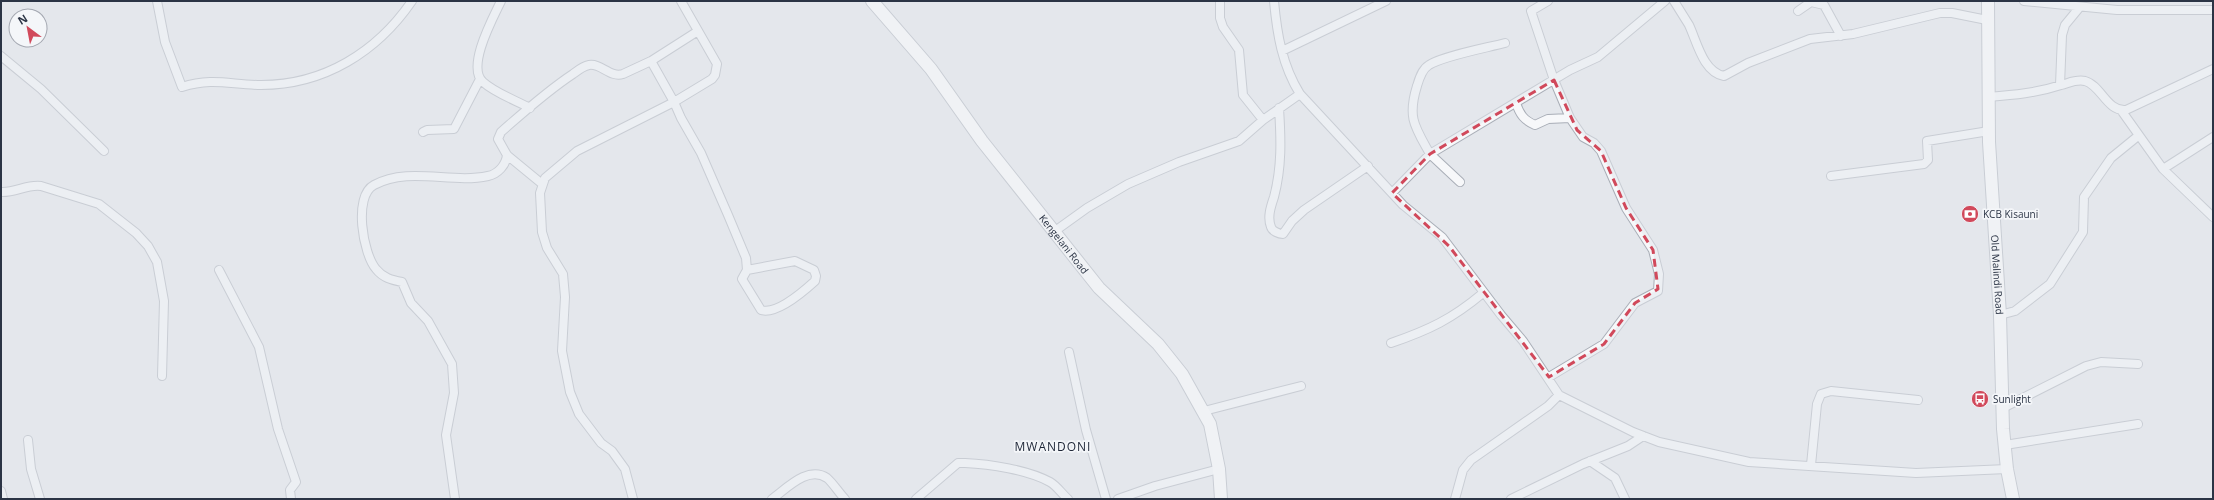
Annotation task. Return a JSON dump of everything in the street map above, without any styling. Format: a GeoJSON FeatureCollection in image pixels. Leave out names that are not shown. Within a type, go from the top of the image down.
{"type":"FeatureCollection","features":[{"type":"Feature","properties":{"kind":"main road","name":"Kengelani Road"},"geometry":{"type":"LineString","coordinates":[[872,1],[931,69],[982,141],[1108,298],[1169,356],[1186,380],[1204,411],[1212,432],[1219,469],[1220,499]]}},
{"type":"Feature","properties":{"kind":"main road","name":"Old Malindi Road"},"geometry":{"type":"LineString","coordinates":[[1988,1],[1989,131],[2000,315],[2005,444],[2007,469],[2013,499]]}},
{"type":"Feature","properties":{"kind":"street"},"geometry":{"type":"LineString","coordinates":[[158,1],[165,42],[182,87],[200,81],[263,85],[301,81],[324,74],[351,61],[388,32],[399,20],[412,1]]}},
{"type":"Feature","properties":{"kind":"street"},"geometry":{"type":"LineString","coordinates":[[501,1],[480,52],[476,67],[480,79],[484,84],[530,108]]}},
{"type":"Feature","properties":{"kind":"street"},"geometry":{"type":"LineString","coordinates":[[633,499],[625,469],[612,451],[601,443],[579,414],[568,385],[562,351],[566,297],[563,274],[547,248],[542,232],[540,204],[541,183],[556,166],[577,151],[674,102],[712,79],[716,75],[717,64],[680,1]]}},
{"type":"Feature","properties":{"kind":"street"},"geometry":{"type":"LineString","coordinates":[[1220,1],[1220,18],[1239,50],[1243,94],[1263,120]]}},
{"type":"Feature","properties":{"kind":"street"},"geometry":{"type":"LineString","coordinates":[[1274,1],[1287,71],[1300,94],[1392,193],[1419,220],[1442,237],[1483,293],[1523,341],[1559,395],[1643,436],[1671,445],[1749,462],[1916,473],[2007,469]]}},
{"type":"Feature","properties":{"kind":"street"},"geometry":{"type":"LineString","coordinates":[[1282,50],[1386,1]]}},
{"type":"Feature","properties":{"kind":"street"},"geometry":{"type":"LineString","coordinates":[[1548,1],[1531,11],[1554,80],[1570,118],[1583,136],[1594,143],[1601,151],[1626,208],[1653,250],[1658,267],[1658,290],[1656,293],[1635,303],[1623,321],[1600,347],[1548,377]]}},
{"type":"Feature","properties":{"kind":"street"},"geometry":{"type":"LineString","coordinates":[[1392,193],[1430,154],[1554,80],[1598,57],[1665,1]]}},
{"type":"Feature","properties":{"kind":"street"},"geometry":{"type":"LineString","coordinates":[[1674,1],[1688,24],[1705,60],[1719,75],[1727,75],[1748,63],[1800,42],[1819,37],[1841,36],[1940,13],[1952,13],[1987,20]]}},
{"type":"Feature","properties":{"kind":"street"},"geometry":{"type":"LineString","coordinates":[[2024,1],[2079,8],[2117,10],[2213,10]]}},
{"type":"Feature","properties":{"kind":"street"},"geometry":{"type":"LineString","coordinates":[[1798,11],[1811,2],[1824,4],[1841,36]]}},
{"type":"Feature","properties":{"kind":"street"},"geometry":{"type":"LineString","coordinates":[[2060,85],[2062,35],[2065,25],[2079,8]]}},
{"type":"Feature","properties":{"kind":"street"},"geometry":{"type":"LineString","coordinates":[[541,183],[507,155],[498,139],[498,136],[549,89],[586,66],[594,65],[619,75],[651,61],[698,31]]}},
{"type":"Feature","properties":{"kind":"street"},"geometry":{"type":"LineString","coordinates":[[1460,182],[1430,154],[1417,131],[1412,113],[1414,97],[1424,69],[1436,62],[1505,43]]}},
{"type":"Feature","properties":{"kind":"street"},"geometry":{"type":"LineString","coordinates":[[1,56],[41,89],[104,151]]}},
{"type":"Feature","properties":{"kind":"street"},"geometry":{"type":"LineString","coordinates":[[651,61],[701,153],[746,258],[747,270],[742,279],[763,311],[771,310],[790,301],[816,279],[815,271],[812,268],[795,261],[747,270]]}},
{"type":"Feature","properties":{"kind":"street"},"geometry":{"type":"LineString","coordinates":[[2121,110],[2136,106],[2213,69]]}},
{"type":"Feature","properties":{"kind":"street"},"geometry":{"type":"LineString","coordinates":[[423,132],[427,130],[454,129],[480,79]]}},
{"type":"Feature","properties":{"kind":"street"},"geometry":{"type":"LineString","coordinates":[[1988,97],[2033,93],[2072,81],[2087,82],[2116,108],[2121,110],[2163,170],[2213,217]]}},
{"type":"Feature","properties":{"kind":"street"},"geometry":{"type":"LineString","coordinates":[[1055,231],[1087,208],[1128,184],[1179,162],[1231,145],[1279,108],[1300,94]]}},
{"type":"Feature","properties":{"kind":"street"},"geometry":{"type":"LineString","coordinates":[[1516,103],[1520,114],[1525,120],[1535,125],[1548,119],[1570,118]]}},
{"type":"Feature","properties":{"kind":"street"},"geometry":{"type":"LineString","coordinates":[[1279,108],[1282,150],[1278,180],[1269,214],[1270,226],[1274,231],[1283,234],[1292,221],[1304,210],[1368,166]]}},
{"type":"Feature","properties":{"kind":"street"},"geometry":{"type":"LineString","coordinates":[[1831,176],[1924,164],[1928,160],[1927,141],[1989,131]]}},
{"type":"Feature","properties":{"kind":"street"},"geometry":{"type":"LineString","coordinates":[[2000,315],[2014,311],[2050,284],[2083,232],[2084,197],[2111,158],[2138,136]]}},
{"type":"Feature","properties":{"kind":"street"},"geometry":{"type":"LineString","coordinates":[[2163,170],[2213,137]]}},
{"type":"Feature","properties":{"kind":"street"},"geometry":{"type":"LineString","coordinates":[[455,499],[446,434],[454,393],[452,364],[428,321],[412,303],[402,282],[388,279],[376,270],[370,260],[362,229],[364,196],[373,185],[397,178],[422,176],[489,176],[503,167],[507,155]]}},
{"type":"Feature","properties":{"kind":"street"},"geometry":{"type":"LineString","coordinates":[[1,192],[9,192],[35,185],[99,204],[136,233],[148,246],[157,262],[164,301],[162,376]]}},
{"type":"Feature","properties":{"kind":"street"},"geometry":{"type":"LineString","coordinates":[[219,270],[259,347],[278,429],[296,482],[290,490],[292,499]]}},
{"type":"Feature","properties":{"kind":"street"},"geometry":{"type":"LineString","coordinates":[[1391,343],[1428,330],[1441,323],[1483,293]]}},
{"type":"Feature","properties":{"kind":"street"},"geometry":{"type":"LineString","coordinates":[[1068,352],[1086,430],[1106,499]]}},
{"type":"Feature","properties":{"kind":"street"},"geometry":{"type":"LineString","coordinates":[[2003,408],[2086,366],[2101,362],[2138,364]]}},
{"type":"Feature","properties":{"kind":"street"},"geometry":{"type":"LineString","coordinates":[[1204,411],[1301,386]]}},
{"type":"Feature","properties":{"kind":"street"},"geometry":{"type":"LineString","coordinates":[[1811,465],[1817,404],[1821,394],[1831,391],[1918,400]]}},
{"type":"Feature","properties":{"kind":"street"},"geometry":{"type":"LineString","coordinates":[[1455,499],[1463,470],[1471,460],[1548,406],[1559,395]]}},
{"type":"Feature","properties":{"kind":"street"},"geometry":{"type":"LineString","coordinates":[[2005,444],[2138,424]]}},
{"type":"Feature","properties":{"kind":"street"},"geometry":{"type":"LineString","coordinates":[[1511,499],[1590,461],[1628,446],[1643,436]]}},
{"type":"Feature","properties":{"kind":"street"},"geometry":{"type":"LineString","coordinates":[[28,440],[31,469],[40,499]]}},
{"type":"Feature","properties":{"kind":"street"},"geometry":{"type":"LineString","coordinates":[[1590,461],[1615,478],[1625,499]]}},
{"type":"Feature","properties":{"kind":"street"},"geometry":{"type":"LineString","coordinates":[[916,499],[958,463],[1011,470],[1044,480],[1053,484],[1068,499]]}},
{"type":"Feature","properties":{"kind":"street"},"geometry":{"type":"LineString","coordinates":[[1118,499],[1155,486],[1219,469]]}},
{"type":"Feature","properties":{"kind":"street"},"geometry":{"type":"LineString","coordinates":[[772,499],[802,476],[827,478],[845,499]]}},
{"type":"Feature","properties":{"kind":"street"},"geometry":{"type":"LineString","coordinates":[[1,491],[3,499]]}},
{"type":"Feature","properties":{"kind":"highlighted area"},"geometry":{"type":"Polygon","coordinates":[[[1554,80],[1577,130],[1601,151],[1626,208],[1653,250],[1658,289],[1635,303],[1604,344],[1549,377],[1449,246],[1392,193],[1430,154],[1554,80]]]}},
{"type":"Feature","properties":{"kind":"place","name":"KCB Kisauni"},"geometry":{"type":"Point","coordinates":[1970,214]}},
{"type":"Feature","properties":{"kind":"place","name":"Sunlight"},"geometry":{"type":"Point","coordinates":[1980,399]}},
{"type":"Feature","properties":{"kind":"district","name":"MWANDONI"},"geometry":{"type":"Point","coordinates":[1053,447]}}]}
